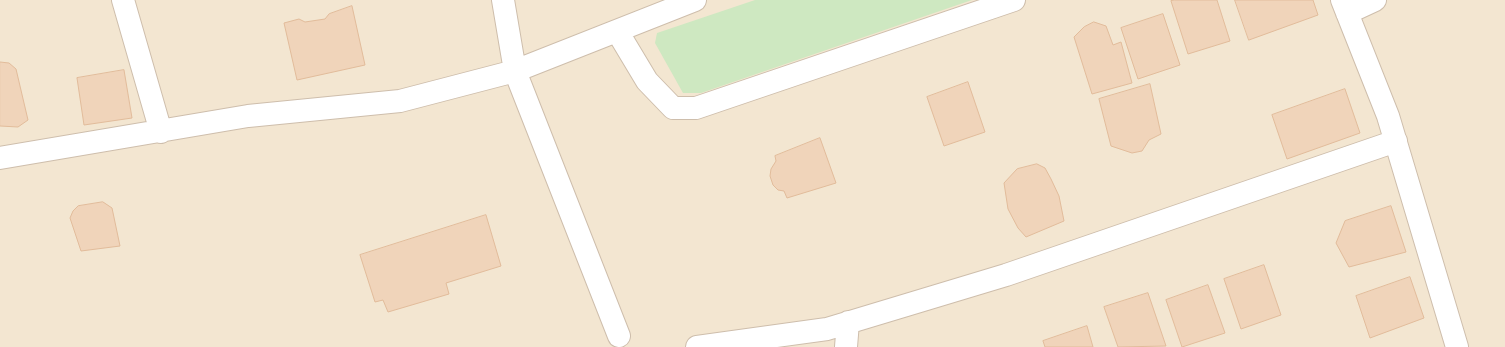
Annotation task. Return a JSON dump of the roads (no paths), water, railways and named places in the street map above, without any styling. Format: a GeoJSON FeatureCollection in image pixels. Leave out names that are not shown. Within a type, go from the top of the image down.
{"type":"FeatureCollection","features":[{"type":"Feature","properties":{"kind":"street"},"geometry":{"type":"LineString","coordinates":[[123,0],[161,132]]}},
{"type":"Feature","properties":{"kind":"street"},"geometry":{"type":"LineString","coordinates":[[503,0],[515,71],[619,336]]}},
{"type":"Feature","properties":{"kind":"street"},"geometry":{"type":"LineString","coordinates":[[0,158],[161,132],[248,116],[400,101],[515,71],[695,0]]}},
{"type":"Feature","properties":{"kind":"street"},"geometry":{"type":"LineString","coordinates":[[616,31],[647,80],[673,108],[696,108],[1014,0]]}},
{"type":"Feature","properties":{"kind":"street"},"geometry":{"type":"LineString","coordinates":[[1375,0],[1344,6],[1388,116],[1457,347]]}},
{"type":"Feature","properties":{"kind":"street"},"geometry":{"type":"LineString","coordinates":[[697,347],[827,329],[1006,275],[1396,142]]}},
{"type":"Feature","properties":{"kind":"street"},"geometry":{"type":"LineString","coordinates":[[846,347],[848,322]]}}]}
